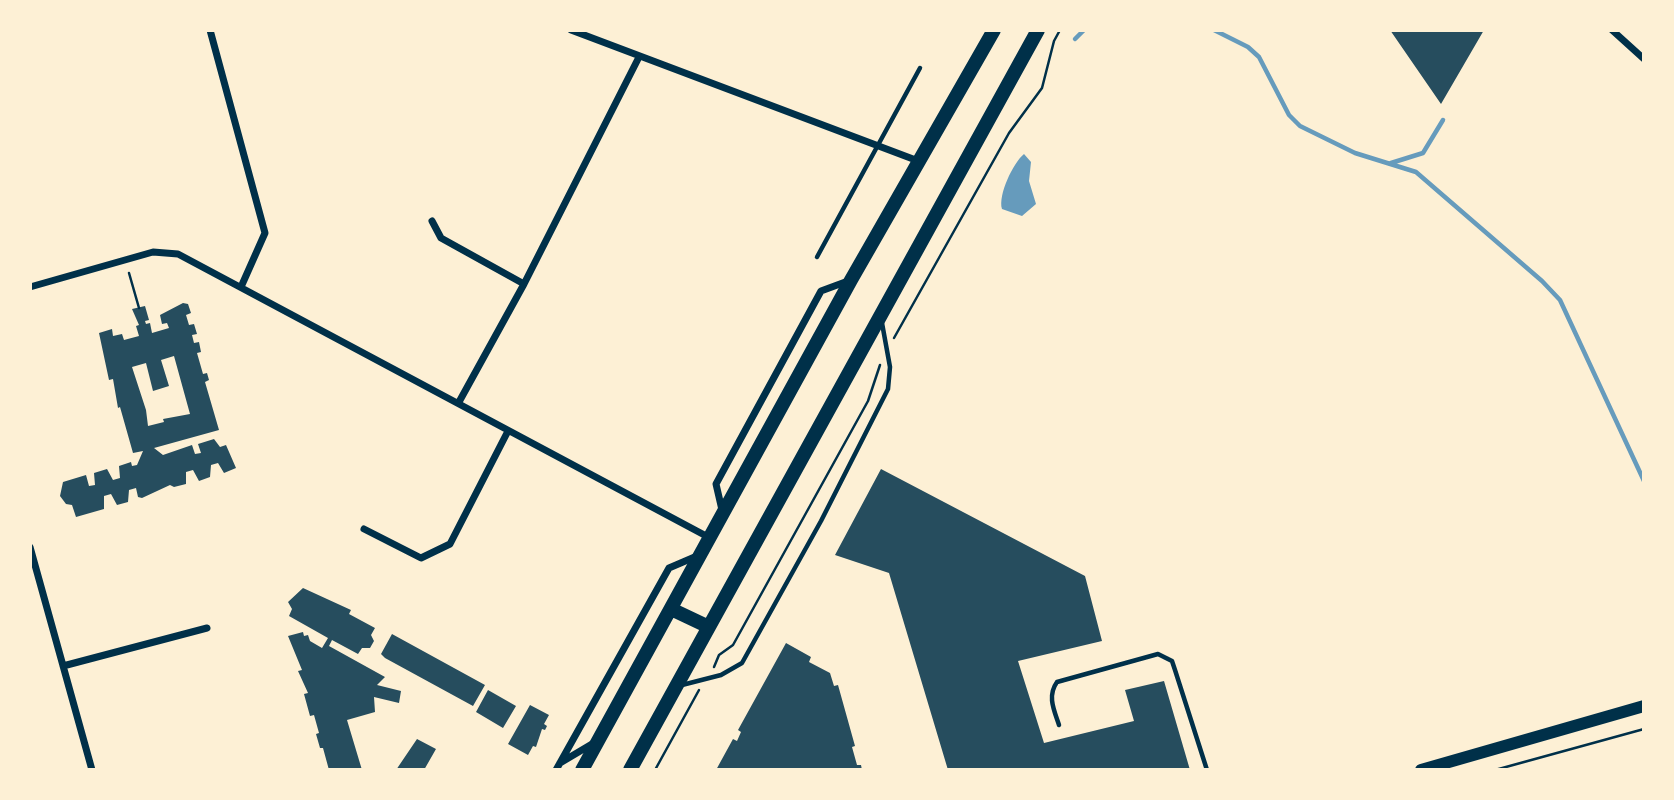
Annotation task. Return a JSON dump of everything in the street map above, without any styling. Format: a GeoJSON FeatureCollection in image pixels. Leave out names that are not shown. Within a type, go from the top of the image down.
{"type":"FeatureCollection","features":[{"type":"Feature","properties":{"kind":"highway"},"geometry":{"type":"LineString","coordinates":[[582,770],[851,280],[921,162],[994,30]]}},
{"type":"Feature","properties":{"kind":"highway"},"geometry":{"type":"LineString","coordinates":[[630,770],[882,318],[1038,30]]}},
{"type":"Feature","properties":{"kind":"highway"},"geometry":{"type":"LineString","coordinates":[[671,609],[709,627]]}},
{"type":"Feature","properties":{"kind":"main road"},"geometry":{"type":"LineString","coordinates":[[1421,770],[1644,706]]}},
{"type":"Feature","properties":{"kind":"street"},"geometry":{"type":"LineString","coordinates":[[210,30],[265,233],[241,287]]}},
{"type":"Feature","properties":{"kind":"street"},"geometry":{"type":"LineString","coordinates":[[571,30],[921,162]]}},
{"type":"Feature","properties":{"kind":"street"},"geometry":{"type":"LineString","coordinates":[[1612,30],[1644,59]]}},
{"type":"Feature","properties":{"kind":"street"},"geometry":{"type":"LineString","coordinates":[[459,402],[524,284],[639,57]]}},
{"type":"Feature","properties":{"kind":"street"},"geometry":{"type":"LineString","coordinates":[[432,221],[441,238],[524,284]]}},
{"type":"Feature","properties":{"kind":"street"},"geometry":{"type":"LineString","coordinates":[[30,287],[165,251],[183,256],[710,538]]}},
{"type":"Feature","properties":{"kind":"street"},"geometry":{"type":"LineString","coordinates":[[723,514],[716,484],[821,291],[851,280]]}},
{"type":"Feature","properties":{"kind":"street"},"geometry":{"type":"LineString","coordinates":[[363,529],[421,558],[450,544],[508,431]]}},
{"type":"Feature","properties":{"kind":"street"},"geometry":{"type":"LineString","coordinates":[[30,547],[92,770]]}},
{"type":"Feature","properties":{"kind":"street"},"geometry":{"type":"LineString","coordinates":[[558,767],[669,568],[701,554]]}},
{"type":"Feature","properties":{"kind":"street"},"geometry":{"type":"LineString","coordinates":[[63,666],[207,628]]}},
{"type":"Feature","properties":{"kind":"street"},"geometry":{"type":"LineString","coordinates":[[558,767],[599,740]]}},
{"type":"Feature","properties":{"kind":"lane"},"geometry":{"type":"LineString","coordinates":[[817,257],[920,68]]}},
{"type":"Feature","properties":{"kind":"lane"},"geometry":{"type":"LineString","coordinates":[[677,686],[721,675],[736,668],[747,656],[888,389],[890,367],[882,318]]}},
{"type":"Feature","properties":{"kind":"lane"},"geometry":{"type":"LineString","coordinates":[[1059,725],[1051,699],[1051,690],[1057,682],[1158,654],[1171,660],[1207,770]]}},
{"type":"Feature","properties":{"kind":"path"},"geometry":{"type":"LineString","coordinates":[[893,340],[1009,133],[1042,88],[1054,41],[1060,30]]}},
{"type":"Feature","properties":{"kind":"path"},"geometry":{"type":"LineString","coordinates":[[129,273],[139,307]]}},
{"type":"Feature","properties":{"kind":"path"},"geometry":{"type":"LineString","coordinates":[[712,669],[719,654],[733,645],[868,401],[881,362]]}},
{"type":"Feature","properties":{"kind":"path"},"geometry":{"type":"LineString","coordinates":[[655,770],[701,688]]}},
{"type":"Feature","properties":{"kind":"path"},"geometry":{"type":"LineString","coordinates":[[1495,770],[1644,729]]}},
{"type":"Feature","properties":{"kind":"water"},"geometry":{"type":"Polygon","coordinates":[[[1024,154],[1031,162],[1029,181],[1036,204],[1022,216],[1002,209],[1001,203],[1007,180],[1024,154]]]}},
{"type":"Feature","properties":{"kind":"building"},"geometry":{"type":"Polygon","coordinates":[[[1390,30],[1484,30],[1441,104],[1390,30]]]}},
{"type":"Feature","properties":{"kind":"building"},"geometry":{"type":"Polygon","coordinates":[[[183,303],[188,304],[191,313],[186,315],[189,325],[194,324],[197,334],[192,335],[194,343],[199,342],[201,352],[197,353],[203,374],[207,373],[209,380],[205,382],[219,430],[154,448],[163,455],[192,445],[195,454],[201,453],[198,444],[214,439],[220,447],[226,445],[236,468],[224,473],[218,463],[211,465],[210,477],[199,481],[193,470],[186,472],[186,484],[174,487],[170,485],[142,498],[138,497],[136,488],[129,490],[128,502],[117,505],[111,494],[104,496],[104,509],[76,517],[72,505],[66,504],[60,496],[63,482],[86,475],[89,486],[95,485],[94,473],[107,469],[113,480],[120,478],[119,466],[131,462],[132,466],[137,465],[143,451],[133,453],[120,407],[118,408],[113,379],[109,380],[99,333],[112,329],[113,336],[122,334],[124,340],[139,336],[136,326],[139,325],[132,309],[145,306],[149,320],[145,321],[146,324],[150,323],[152,333],[169,328],[167,323],[162,324],[160,315],[183,303]],[[174,356],[161,360],[169,386],[153,391],[146,363],[132,367],[146,410],[148,426],[164,422],[163,419],[190,414],[174,356]]]}},
{"type":"Feature","properties":{"kind":"building"},"geometry":{"type":"Polygon","coordinates":[[[881,469],[1085,576],[1102,641],[1018,661],[1044,743],[1134,721],[1125,690],[1164,681],[1190,770],[948,770],[889,573],[835,555],[881,469]]]}},
{"type":"Feature","properties":{"kind":"building"},"geometry":{"type":"Polygon","coordinates":[[[303,588],[351,610],[349,614],[375,628],[371,635],[374,641],[370,648],[362,648],[358,654],[332,640],[329,646],[385,677],[377,685],[401,691],[399,703],[374,697],[375,712],[347,720],[362,770],[329,770],[323,748],[320,748],[314,715],[310,716],[304,694],[308,693],[298,671],[302,670],[288,636],[303,632],[304,636],[308,635],[310,641],[322,648],[328,638],[289,616],[292,609],[288,602],[303,588]]]}},
{"type":"Feature","properties":{"kind":"building"},"geometry":{"type":"Polygon","coordinates":[[[392,634],[485,685],[473,706],[385,658],[381,654],[392,634]]]}},
{"type":"Feature","properties":{"kind":"building"},"geometry":{"type":"Polygon","coordinates":[[[786,643],[811,657],[809,662],[830,673],[834,686],[838,685],[855,746],[852,747],[857,765],[861,765],[862,770],[716,770],[733,739],[737,741],[741,732],[738,730],[786,643]]]}},
{"type":"Feature","properties":{"kind":"building"},"geometry":{"type":"Polygon","coordinates":[[[488,690],[516,706],[503,728],[476,712],[488,690]]]}},
{"type":"Feature","properties":{"kind":"building"},"geometry":{"type":"Polygon","coordinates":[[[530,705],[549,715],[544,724],[547,726],[545,730],[542,729],[536,747],[533,746],[528,755],[508,744],[530,705]]]}},
{"type":"Feature","properties":{"kind":"building"},"geometry":{"type":"Polygon","coordinates":[[[417,739],[436,749],[424,770],[396,770],[417,739]]]}},
{"type":"Feature","properties":{"kind":"waterway"},"geometry":{"type":"LineString","coordinates":[[1075,39],[1084,30]]}},
{"type":"Feature","properties":{"kind":"waterway"},"geometry":{"type":"LineString","coordinates":[[1214,30],[1248,47],[1259,57],[1289,115],[1300,126],[1355,153],[1416,172],[1542,281],[1560,300],[1644,481]]}},
{"type":"Feature","properties":{"kind":"waterway"},"geometry":{"type":"LineString","coordinates":[[1391,163],[1423,153],[1443,120]]}}]}
